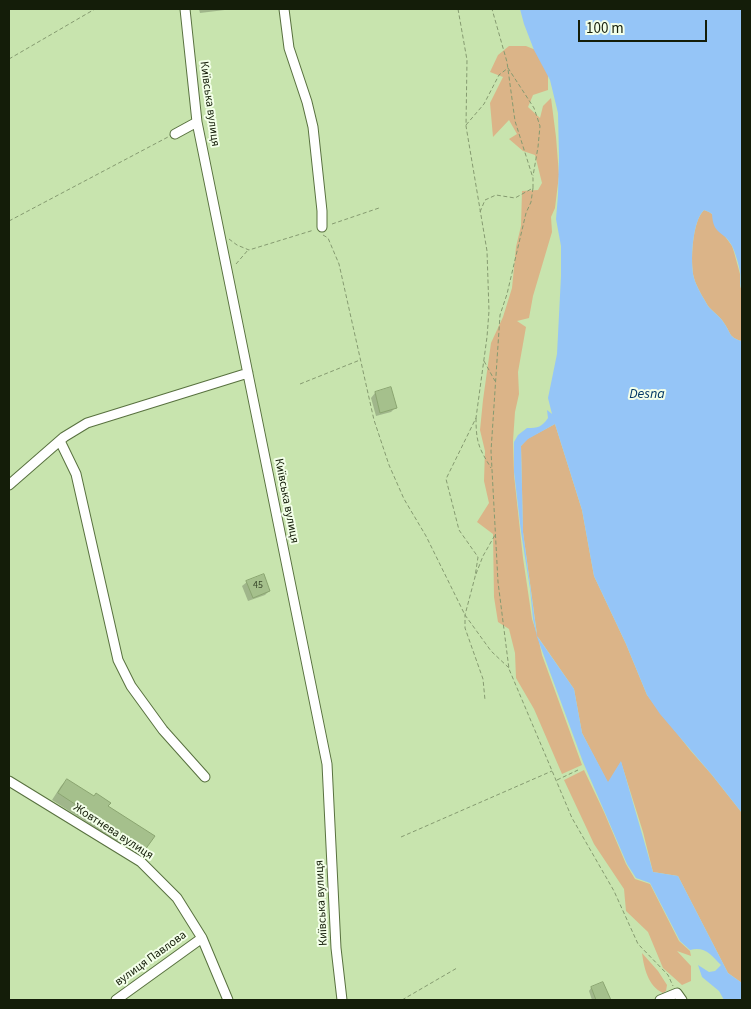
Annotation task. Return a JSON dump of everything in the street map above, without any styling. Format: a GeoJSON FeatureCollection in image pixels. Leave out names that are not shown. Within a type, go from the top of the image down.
{"type":"FeatureCollection","features":[{"type":"Feature","properties":{"kind":"street","name":"Київська вулиця"},"geometry":{"type":"LineString","coordinates":[[185,9],[197,122],[327,764],[336,948],[342,1000]]}},
{"type":"Feature","properties":{"kind":"street"},"geometry":{"type":"LineString","coordinates":[[284,9],[289,48],[307,102],[313,127],[322,210],[322,230]]}},
{"type":"Feature","properties":{"kind":"street"},"geometry":{"type":"LineString","coordinates":[[175,134],[197,122]]}},
{"type":"Feature","properties":{"kind":"street"},"geometry":{"type":"LineString","coordinates":[[9,485],[60,441],[88,423],[248,372]]}},
{"type":"Feature","properties":{"kind":"street"},"geometry":{"type":"LineString","coordinates":[[60,441],[76,474],[118,660],[131,686],[163,730],[205,777]]}},
{"type":"Feature","properties":{"kind":"street","name":"Жовтнева вулиця"},"geometry":{"type":"LineString","coordinates":[[9,781],[141,862],[177,898],[202,938],[228,1000]]}},
{"type":"Feature","properties":{"kind":"street","name":"вулиця Павлова"},"geometry":{"type":"LineString","coordinates":[[116,1000],[202,938]]}},
{"type":"Feature","properties":{"kind":"street"},"geometry":{"type":"LineString","coordinates":[[660,1000],[680,997]]}},
{"type":"Feature","properties":{"kind":"path"},"geometry":{"type":"LineString","coordinates":[[9,59],[95,9]]}},
{"type":"Feature","properties":{"kind":"path"},"geometry":{"type":"LineString","coordinates":[[458,9],[466,60],[466,126],[487,251],[489,311],[476,418],[476,435],[480,449],[492,470]]}},
{"type":"Feature","properties":{"kind":"path"},"geometry":{"type":"LineString","coordinates":[[492,9],[507,62],[515,121],[533,178]]}},
{"type":"Feature","properties":{"kind":"path"},"geometry":{"type":"LineString","coordinates":[[466,126],[484,104],[499,75],[508,68]]}},
{"type":"Feature","properties":{"kind":"path"},"geometry":{"type":"LineString","coordinates":[[508,68],[534,108],[540,126],[531,202],[526,213],[507,294],[500,315],[491,451],[498,582],[509,669],[572,818],[614,891],[638,944],[668,975],[680,997]]}},
{"type":"Feature","properties":{"kind":"path"},"geometry":{"type":"LineString","coordinates":[[9,221],[175,134]]}},
{"type":"Feature","properties":{"kind":"path"},"geometry":{"type":"LineString","coordinates":[[480,213],[485,200],[496,195],[515,198],[533,188]]}},
{"type":"Feature","properties":{"kind":"path"},"geometry":{"type":"LineString","coordinates":[[228,277],[238,260],[249,250],[322,230],[379,208]]}},
{"type":"Feature","properties":{"kind":"path"},"geometry":{"type":"LineString","coordinates":[[219,230],[237,245],[249,250]]}},
{"type":"Feature","properties":{"kind":"path"},"geometry":{"type":"LineString","coordinates":[[322,230],[328,238],[339,264],[374,420],[389,464],[404,499],[426,536],[466,615],[491,651],[509,669]]}},
{"type":"Feature","properties":{"kind":"path"},"geometry":{"type":"LineString","coordinates":[[300,384],[360,360]]}},
{"type":"Feature","properties":{"kind":"path"},"geometry":{"type":"LineString","coordinates":[[484,361],[496,382]]}},
{"type":"Feature","properties":{"kind":"path"},"geometry":{"type":"LineString","coordinates":[[476,418],[446,479],[459,530],[478,557],[465,628],[483,679],[485,700]]}},
{"type":"Feature","properties":{"kind":"path"},"geometry":{"type":"LineString","coordinates":[[475,577],[483,556],[496,534]]}},
{"type":"Feature","properties":{"kind":"path"},"geometry":{"type":"LineString","coordinates":[[556,780],[578,770]]}},
{"type":"Feature","properties":{"kind":"path"},"geometry":{"type":"LineString","coordinates":[[401,838],[552,771]]}},
{"type":"Feature","properties":{"kind":"path"},"geometry":{"type":"LineString","coordinates":[[402,1000],[457,968]]}},
{"type":"Feature","properties":{"kind":"shaded area"},"geometry":{"type":"Polygon","coordinates":[[[509,46],[526,46],[543,53],[548,73],[548,90],[533,95],[528,107],[540,118],[543,106],[551,98],[559,175],[555,208],[551,217],[552,232],[533,296],[529,318],[517,321],[526,327],[518,372],[519,394],[515,412],[513,441],[514,475],[532,619],[537,634],[523,532],[521,446],[527,439],[555,424],[582,510],[594,576],[626,644],[647,695],[742,813],[742,983],[728,973],[678,876],[653,872],[643,832],[621,762],[608,783],[582,733],[574,689],[538,637],[542,655],[582,765],[562,774],[534,709],[516,678],[515,653],[509,629],[498,622],[494,597],[493,534],[477,522],[489,503],[484,481],[485,451],[480,430],[483,400],[491,343],[503,317],[512,288],[516,247],[521,226],[522,191],[538,190],[542,183],[535,155],[523,151],[509,139],[517,134],[509,120],[493,137],[490,103],[503,77],[490,72],[498,55],[509,46]]]}},
{"type":"Feature","properties":{"kind":"shaded area"},"geometry":{"type":"Polygon","coordinates":[[[704,210],[712,214],[734,252],[740,274],[742,292],[742,341],[732,337],[722,321],[708,306],[694,278],[692,263],[693,242],[697,223],[704,210]]]}},
{"type":"Feature","properties":{"kind":"shaded area"},"geometry":{"type":"Polygon","coordinates":[[[584,770],[626,864],[635,879],[650,884],[679,941],[690,951],[691,956],[677,951],[691,966],[691,981],[682,985],[663,968],[648,932],[626,911],[624,889],[594,844],[564,780],[584,770]]]}},
{"type":"Feature","properties":{"kind":"shaded area"},"geometry":{"type":"Polygon","coordinates":[[[642,953],[658,971],[667,985],[666,991],[663,993],[650,981],[642,953]]]}},
{"type":"Feature","properties":{"kind":"water","name":"Desna"},"geometry":{"type":"Polygon","coordinates":[[[520,9],[742,9],[742,292],[736,255],[732,246],[726,237],[714,226],[712,214],[704,210],[697,223],[692,263],[695,281],[708,306],[722,321],[732,337],[742,341],[742,813],[660,714],[647,695],[626,644],[594,576],[582,510],[555,424],[528,439],[521,446],[523,532],[537,636],[574,689],[582,733],[608,782],[621,761],[653,872],[678,876],[728,973],[742,983],[742,1000],[724,1000],[719,991],[702,977],[698,965],[709,972],[715,971],[721,965],[704,950],[690,950],[680,941],[650,883],[636,878],[627,864],[583,762],[537,637],[521,532],[514,472],[514,442],[518,435],[527,428],[542,425],[548,418],[547,410],[552,414],[548,398],[557,354],[561,276],[561,246],[556,219],[559,157],[558,113],[550,80],[534,50],[520,9]]]}},
{"type":"Feature","properties":{"kind":"building"},"geometry":{"type":"Polygon","coordinates":[[[391,387],[397,408],[380,413],[375,392],[391,387]]]}},
{"type":"Feature","properties":{"kind":"building"},"geometry":{"type":"Polygon","coordinates":[[[264,574],[270,591],[253,598],[246,581],[264,574]]]}},
{"type":"Feature","properties":{"kind":"building"},"geometry":{"type":"Polygon","coordinates":[[[67,779],[94,796],[96,793],[111,803],[108,806],[155,836],[145,850],[58,793],[67,779]]]}},
{"type":"Feature","properties":{"kind":"building"},"geometry":{"type":"Polygon","coordinates":[[[603,982],[611,1000],[596,1000],[591,987],[603,982]]]}}]}
